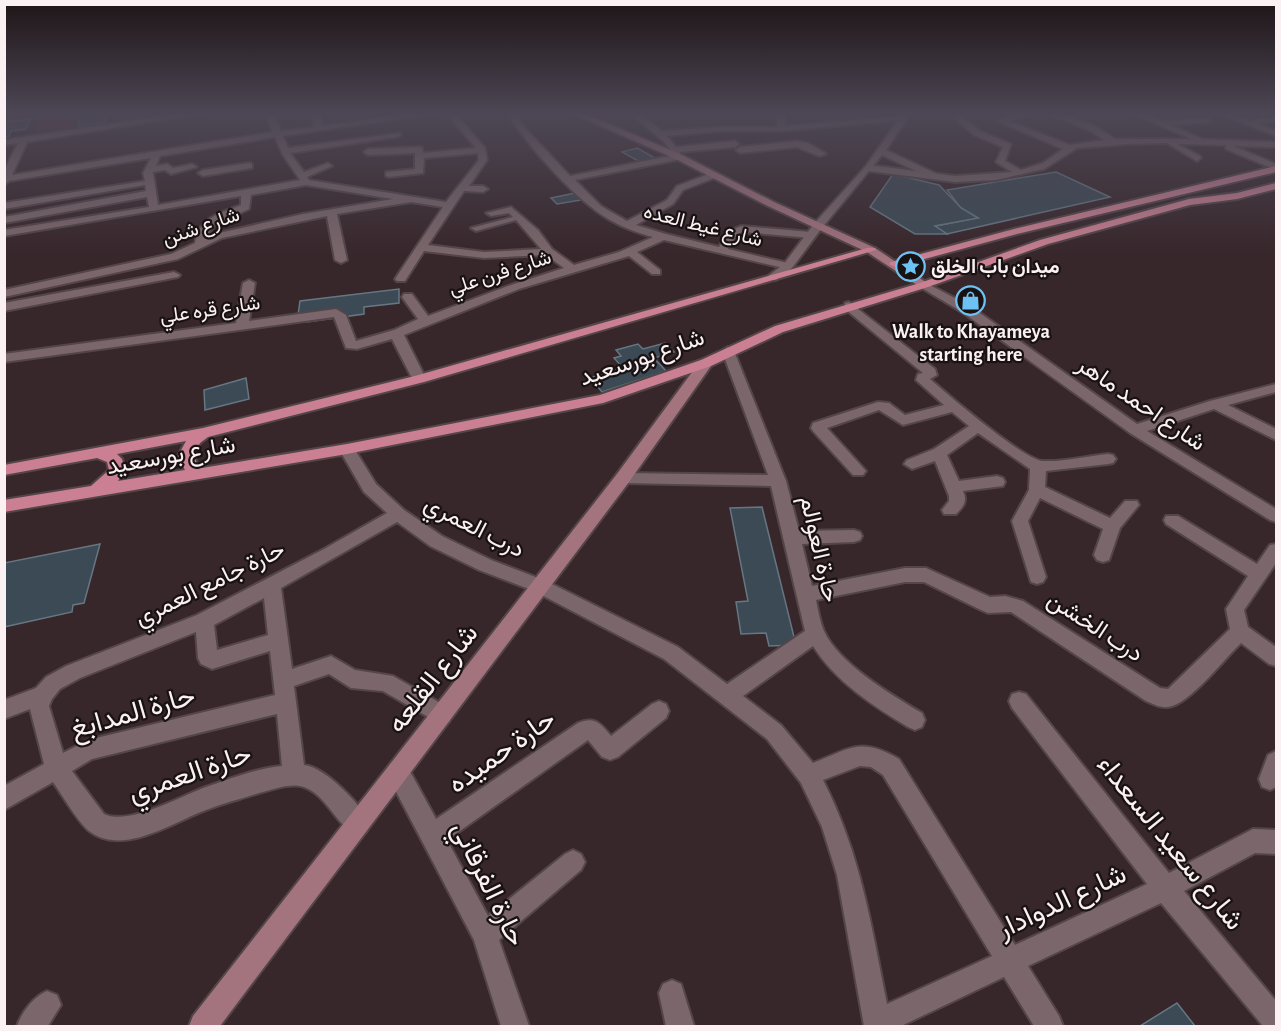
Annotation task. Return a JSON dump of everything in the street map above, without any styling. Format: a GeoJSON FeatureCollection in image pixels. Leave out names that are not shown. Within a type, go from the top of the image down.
{"type":"FeatureCollection","features":[{"type":"Feature","properties":{"kind":"main road"},"geometry":{"type":"LineString","coordinates":[[690,161],[814,231],[871,250],[924,285]]}},
{"type":"Feature","properties":{"kind":"main road"},"geometry":{"type":"LineString","coordinates":[[895,264],[1014,232],[1276,168]]}},
{"type":"Feature","properties":{"kind":"main road"},"geometry":{"type":"LineString","coordinates":[[1236,178],[1270,188]]}},
{"type":"Feature","properties":{"kind":"main road","name":"شارع بورسعيد"},"geometry":{"type":"LineString","coordinates":[[4,506],[347,448],[603,399],[706,363],[779,329],[924,285],[1044,242],[1189,202],[1270,188]]}},
{"type":"Feature","properties":{"kind":"main road","name":"شارع بورسعيد"},"geometry":{"type":"LineString","coordinates":[[4,470],[203,433],[419,379],[871,250]]}},
{"type":"Feature","properties":{"kind":"main road","name":"شارع القلعه"},"geometry":{"type":"LineString","coordinates":[[203,1026],[623,478],[706,363]]}},
{"type":"Feature","properties":{"kind":"main road"},"geometry":{"type":"LineString","coordinates":[[200,473],[192,469],[186,456],[194,440],[203,433]]}},
{"type":"Feature","properties":{"kind":"main road"},"geometry":{"type":"LineString","coordinates":[[94,491],[105,485],[117,470],[114,459],[100,453]]}},
{"type":"Feature","properties":{"kind":"street"},"geometry":{"type":"LineString","coordinates":[[5,180],[14,161]]}},
{"type":"Feature","properties":{"kind":"street"},"geometry":{"type":"LineString","coordinates":[[5,180],[115,161]]}},
{"type":"Feature","properties":{"kind":"street"},"geometry":{"type":"LineString","coordinates":[[153,161],[149,170],[154,209]]}},
{"type":"Feature","properties":{"kind":"street"},"geometry":{"type":"LineString","coordinates":[[292,161],[304,179]]}},
{"type":"Feature","properties":{"kind":"street"},"geometry":{"type":"LineString","coordinates":[[389,174],[420,171],[419,161]]}},
{"type":"Feature","properties":{"kind":"street"},"geometry":{"type":"LineString","coordinates":[[401,279],[420,247],[482,161]]}},
{"type":"Feature","properties":{"kind":"street","name":"شارع غيط العده"},"geometry":{"type":"LineString","coordinates":[[551,161],[598,208],[627,225],[663,237],[788,266]]}},
{"type":"Feature","properties":{"kind":"street"},"geometry":{"type":"LineString","coordinates":[[568,179],[646,161]]}},
{"type":"Feature","properties":{"kind":"street"},"geometry":{"type":"LineString","coordinates":[[772,278],[788,266],[814,231],[874,161]]}},
{"type":"Feature","properties":{"kind":"street"},"geometry":{"type":"LineString","coordinates":[[902,161],[936,177]]}},
{"type":"Feature","properties":{"kind":"street"},"geometry":{"type":"LineString","coordinates":[[1000,161],[1019,172]]}},
{"type":"Feature","properties":{"kind":"street"},"geometry":{"type":"LineString","coordinates":[[869,168],[976,180],[1019,172],[1052,161]]}},
{"type":"Feature","properties":{"kind":"street"},"geometry":{"type":"LineString","coordinates":[[1261,161],[1276,168]]}},
{"type":"Feature","properties":{"kind":"street"},"geometry":{"type":"LineString","coordinates":[[304,179],[328,166]]}},
{"type":"Feature","properties":{"kind":"street"},"geometry":{"type":"LineString","coordinates":[[149,170],[167,167],[171,171],[192,167]]}},
{"type":"Feature","properties":{"kind":"street"},"geometry":{"type":"LineString","coordinates":[[203,173],[250,178],[304,179],[449,205]]}},
{"type":"Feature","properties":{"kind":"street"},"geometry":{"type":"LineString","coordinates":[[627,225],[670,202],[680,188],[714,175]]}},
{"type":"Feature","properties":{"kind":"street"},"geometry":{"type":"LineString","coordinates":[[4,232],[219,198],[250,178]]}},
{"type":"Feature","properties":{"kind":"street"},"geometry":{"type":"LineString","coordinates":[[200,243],[200,231],[203,228],[220,217],[246,207],[250,178]]}},
{"type":"Feature","properties":{"kind":"street"},"geometry":{"type":"LineString","coordinates":[[4,206],[151,187]]}},
{"type":"Feature","properties":{"kind":"street"},"geometry":{"type":"LineString","coordinates":[[4,220],[151,187]]}},
{"type":"Feature","properties":{"kind":"street"},"geometry":{"type":"LineString","coordinates":[[461,188],[483,189]]}},
{"type":"Feature","properties":{"kind":"street"},"geometry":{"type":"LineString","coordinates":[[189,194],[215,189],[219,198]]}},
{"type":"Feature","properties":{"kind":"street","name":"شارع شنن"},"geometry":{"type":"LineString","coordinates":[[4,294],[174,256],[200,243],[229,233],[331,212],[410,199]]}},
{"type":"Feature","properties":{"kind":"street"},"geometry":{"type":"LineString","coordinates":[[491,213],[510,210],[534,231],[548,251],[573,270]]}},
{"type":"Feature","properties":{"kind":"street"},"geometry":{"type":"LineString","coordinates":[[331,212],[341,260]]}},
{"type":"Feature","properties":{"kind":"street"},"geometry":{"type":"LineString","coordinates":[[476,228],[521,218]]}},
{"type":"Feature","properties":{"kind":"street"},"geometry":{"type":"LineString","coordinates":[[722,250],[732,234],[741,229],[814,231]]}},
{"type":"Feature","properties":{"kind":"street","name":"شارع فرن علي"},"geometry":{"type":"LineString","coordinates":[[399,333],[425,320],[481,299],[631,252],[663,237]]}},
{"type":"Feature","properties":{"kind":"street"},"geometry":{"type":"LineString","coordinates":[[420,247],[468,255],[513,255],[548,251]]}},
{"type":"Feature","properties":{"kind":"street"},"geometry":{"type":"LineString","coordinates":[[631,252],[656,272]]}},
{"type":"Feature","properties":{"kind":"street"},"geometry":{"type":"LineString","coordinates":[[4,307],[174,275]]}},
{"type":"Feature","properties":{"kind":"street"},"geometry":{"type":"LineString","coordinates":[[242,326],[249,283]]}},
{"type":"Feature","properties":{"kind":"street","name":"شارع احمد ماهر"},"geometry":{"type":"LineString","coordinates":[[924,285],[966,309],[1135,430],[1276,516]]}},
{"type":"Feature","properties":{"kind":"street"},"geometry":{"type":"LineString","coordinates":[[408,297],[425,320]]}},
{"type":"Feature","properties":{"kind":"street"},"geometry":{"type":"LineString","coordinates":[[849,306],[930,372],[930,375],[923,377],[923,380],[954,407],[977,426],[1038,467],[1108,459]]}},
{"type":"Feature","properties":{"kind":"street","name":"شارع قره علي"},"geometry":{"type":"LineString","coordinates":[[4,358],[336,313],[340,315],[351,345],[399,333]]}},
{"type":"Feature","properties":{"kind":"street"},"geometry":{"type":"LineString","coordinates":[[399,333],[397,337],[419,379]]}},
{"type":"Feature","properties":{"kind":"street","name":"حارة العوالم"},"geometry":{"type":"LineString","coordinates":[[728,351],[778,481],[815,634],[828,654],[846,673],[915,720]]}},
{"type":"Feature","properties":{"kind":"street"},"geometry":{"type":"LineString","coordinates":[[1135,430],[1215,404],[1276,388]]}},
{"type":"Feature","properties":{"kind":"street"},"geometry":{"type":"LineString","coordinates":[[1215,404],[1276,435]]}},
{"type":"Feature","properties":{"kind":"street"},"geometry":{"type":"LineString","coordinates":[[858,471],[817,427],[878,406],[884,406],[903,420],[954,407]]}},
{"type":"Feature","properties":{"kind":"street"},"geometry":{"type":"LineString","coordinates":[[912,464],[939,453],[977,426]]}},
{"type":"Feature","properties":{"kind":"street","name":"درب العمري"},"geometry":{"type":"LineString","coordinates":[[347,448],[370,488],[398,514],[436,541],[465,556],[540,586],[671,653],[774,732],[808,775],[833,824],[849,875],[878,1025]]}},
{"type":"Feature","properties":{"kind":"street"},"geometry":{"type":"LineString","coordinates":[[939,453],[958,500],[950,510]]}},
{"type":"Feature","properties":{"kind":"street"},"geometry":{"type":"LineString","coordinates":[[1038,467],[1037,490],[1020,521],[1038,577]]}},
{"type":"Feature","properties":{"kind":"street"},"geometry":{"type":"LineString","coordinates":[[623,478],[778,481]]}},
{"type":"Feature","properties":{"kind":"street"},"geometry":{"type":"LineString","coordinates":[[953,487],[998,482]]}},
{"type":"Feature","properties":{"kind":"street"},"geometry":{"type":"LineString","coordinates":[[1037,490],[1112,526]]}},
{"type":"Feature","properties":{"kind":"street"},"geometry":{"type":"LineString","coordinates":[[1103,555],[1112,526],[1131,505]]}},
{"type":"Feature","properties":{"kind":"street","name":"حارة جامع العمري"},"geometry":{"type":"LineString","coordinates":[[4,710],[43,694],[52,683],[73,672],[204,621],[398,514]]}},
{"type":"Feature","properties":{"kind":"street"},"geometry":{"type":"LineString","coordinates":[[1172,520],[1259,574]]}},
{"type":"Feature","properties":{"kind":"street"},"geometry":{"type":"LineString","coordinates":[[793,538],[854,536]]}},
{"type":"Feature","properties":{"kind":"street"},"geometry":{"type":"LineString","coordinates":[[1275,654],[1240,631],[1235,609],[1276,550]]}},
{"type":"Feature","properties":{"kind":"street","name":"درب الخشن"},"geometry":{"type":"LineString","coordinates":[[807,594],[905,575],[926,575],[988,605],[1005,603],[1016,606],[1161,698],[1177,694],[1240,631]]}},
{"type":"Feature","properties":{"kind":"street"},"geometry":{"type":"LineString","coordinates":[[272,585],[294,775],[308,776],[327,790],[358,824]]}},
{"type":"Feature","properties":{"kind":"street"},"geometry":{"type":"LineString","coordinates":[[204,621],[208,658],[212,660],[279,640]]}},
{"type":"Feature","properties":{"kind":"street"},"geometry":{"type":"LineString","coordinates":[[728,695],[815,634]]}},
{"type":"Feature","properties":{"kind":"street","name":"حارة المدابغ"},"geometry":{"type":"LineString","coordinates":[[4,800],[88,750],[285,692],[331,665],[351,679],[386,682],[442,715]]}},
{"type":"Feature","properties":{"kind":"street","name":"حارة العمري"},"geometry":{"type":"LineString","coordinates":[[43,694],[39,706],[56,768],[96,822],[108,828],[140,825],[207,798],[277,777],[294,775]]}},
{"type":"Feature","properties":{"kind":"street","name":"شارع سعيد السعداء"},"geometry":{"type":"LineString","coordinates":[[1019,701],[1166,888],[1276,1021]]}},
{"type":"Feature","properties":{"kind":"street","name":"حارة حميده"},"geometry":{"type":"LineString","coordinates":[[432,836],[585,730],[592,729],[610,750],[659,711]]}},
{"type":"Feature","properties":{"kind":"street"},"geometry":{"type":"LineString","coordinates":[[808,775],[860,756],[874,756],[891,767],[1049,1026]]}},
{"type":"Feature","properties":{"kind":"street","name":"حارة الفرقاني"},"geometry":{"type":"LineString","coordinates":[[398,772],[485,935],[515,1026]]}},
{"type":"Feature","properties":{"kind":"street","name":"شارع الدوادار"},"geometry":{"type":"LineString","coordinates":[[878,1025],[1166,888],[1253,841],[1275,841]]}},
{"type":"Feature","properties":{"kind":"street"},"geometry":{"type":"LineString","coordinates":[[485,935],[573,862]]}},
{"type":"Feature","properties":{"kind":"street"},"geometry":{"type":"LineString","coordinates":[[672,993],[680,1026]]}},
{"type":"Feature","properties":{"kind":"street"},"geometry":{"type":"LineString","coordinates":[[31,1026],[47,1005]]}},
{"type":"Feature","properties":{"kind":"building"},"geometry":{"type":"Polygon","coordinates":[[[1056,172],[1110,197],[947,234],[935,226],[978,218],[961,208],[947,190],[1056,172]]]}},
{"type":"Feature","properties":{"kind":"building"},"geometry":{"type":"Polygon","coordinates":[[[893,174],[939,185],[961,208],[978,218],[935,226],[947,234],[915,234],[870,207],[893,174]]]}},
{"type":"Feature","properties":{"kind":"building"},"geometry":{"type":"Polygon","coordinates":[[[575,193],[581,200],[557,204],[551,198],[575,193]]]}},
{"type":"Feature","properties":{"kind":"building"},"geometry":{"type":"Polygon","coordinates":[[[399,289],[399,303],[364,307],[364,314],[306,322],[308,313],[298,315],[300,301],[399,289]]]}},
{"type":"Feature","properties":{"kind":"building"},"geometry":{"type":"Polygon","coordinates":[[[665,343],[674,352],[654,358],[666,371],[602,392],[590,378],[623,368],[614,358],[621,356],[616,350],[638,344],[643,349],[665,343]]]}},
{"type":"Feature","properties":{"kind":"building"},"geometry":{"type":"Polygon","coordinates":[[[246,378],[249,399],[205,410],[204,390],[246,378]]]}},
{"type":"Feature","properties":{"kind":"building"},"geometry":{"type":"Polygon","coordinates":[[[762,507],[796,645],[769,646],[766,633],[741,634],[736,602],[748,601],[730,508],[762,507]]]}},
{"type":"Feature","properties":{"kind":"building"},"geometry":{"type":"Polygon","coordinates":[[[100,544],[84,603],[73,605],[72,612],[4,627],[4,563],[100,544]]]}},
{"type":"Feature","properties":{"kind":"building"},"geometry":{"type":"Polygon","coordinates":[[[1177,1003],[1195,1026],[1140,1026],[1177,1003]]]}},
{"type":"Feature","properties":{"kind":"place","name":"ميدان باب الخلق"},"geometry":{"type":"Point","coordinates":[910,267]}},
{"type":"Feature","properties":{"kind":"place","name":"Walk to Khayameya starting here"},"geometry":{"type":"Point","coordinates":[971,301]}}]}
